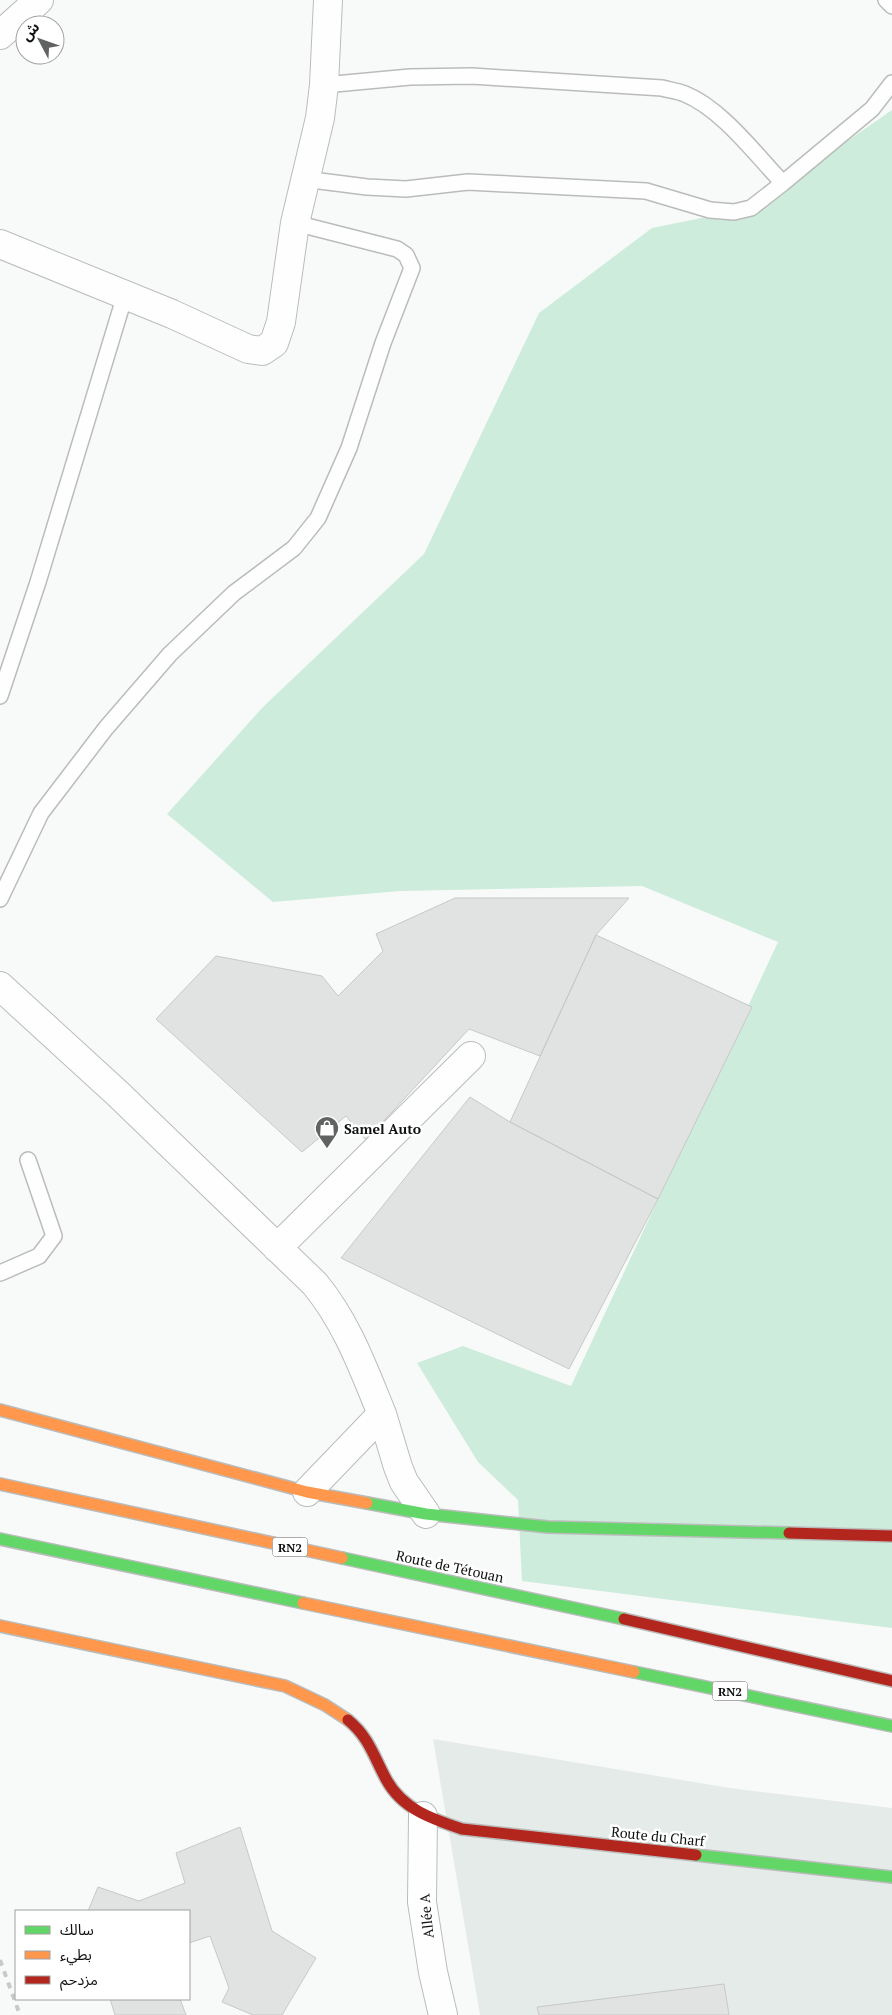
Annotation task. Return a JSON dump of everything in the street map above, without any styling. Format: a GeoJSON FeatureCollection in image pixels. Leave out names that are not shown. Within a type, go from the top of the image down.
{"type":"FeatureCollection","features":[{"type":"Feature","properties":{"kind":"main road"},"geometry":{"type":"LineString","coordinates":[[0,1410],[307,1492],[426,1514],[548,1528],[892,1536]]}},
{"type":"Feature","properties":{"kind":"main road","name":"Route de Tétouan"},"geometry":{"type":"LineString","coordinates":[[0,1484],[579,1609],[892,1681]]}},
{"type":"Feature","properties":{"kind":"main road","name":"RN2"},"geometry":{"type":"LineString","coordinates":[[0,1539],[568,1656],[892,1726]]}},
{"type":"Feature","properties":{"kind":"main road","name":"Route du Charf"},"geometry":{"type":"LineString","coordinates":[[0,1626],[285,1686],[326,1705],[362,1732],[374,1751],[385,1778],[395,1794],[423,1816],[462,1829],[892,1877]]}},
{"type":"Feature","properties":{"kind":"street"},"geometry":{"type":"LineString","coordinates":[[0,35],[39,0]]}},
{"type":"Feature","properties":{"kind":"street"},"geometry":{"type":"LineString","coordinates":[[0,244],[125,295],[248,349],[262,350],[274,343],[281,322],[295,223],[320,118],[324,85],[328,0]]}},
{"type":"Feature","properties":{"kind":"street"},"geometry":{"type":"LineString","coordinates":[[0,986],[124,1099],[315,1284],[332,1304],[348,1331],[382,1414],[401,1474],[426,1514]]}},
{"type":"Feature","properties":{"kind":"street"},"geometry":{"type":"LineString","coordinates":[[277,1248],[471,1056]]}},
{"type":"Feature","properties":{"kind":"street"},"geometry":{"type":"LineString","coordinates":[[307,1492],[382,1414]]}},
{"type":"Feature","properties":{"kind":"street","name":"Allée A"},"geometry":{"type":"LineString","coordinates":[[423,1816],[422,1902],[433,1972],[443,2015]]}},
{"type":"Feature","properties":{"kind":"lane"},"geometry":{"type":"LineString","coordinates":[[886,0],[892,6]]}},
{"type":"Feature","properties":{"kind":"lane"},"geometry":{"type":"LineString","coordinates":[[324,85],[410,77],[472,76],[570,80],[662,88],[685,94],[703,104],[723,120],[783,183]]}},
{"type":"Feature","properties":{"kind":"lane"},"geometry":{"type":"LineString","coordinates":[[304,179],[367,187],[406,189],[468,182],[646,191],[710,210],[734,212],[751,208],[783,183],[872,109],[892,83]]}},
{"type":"Feature","properties":{"kind":"lane"},"geometry":{"type":"LineString","coordinates":[[0,899],[7,869],[41,813],[106,728],[170,654],[197,628],[234,593],[294,548],[318,518],[328,498],[349,448],[382,343],[412,268],[406,255],[397,249],[295,223]]}},
{"type":"Feature","properties":{"kind":"lane"},"geometry":{"type":"LineString","coordinates":[[0,696],[38,582],[125,295]]}},
{"type":"Feature","properties":{"kind":"lane"},"geometry":{"type":"LineString","coordinates":[[0,1273],[39,1256],[54,1236],[28,1160]]}},
{"type":"Feature","properties":{"kind":"shaded area"},"geometry":{"type":"Polygon","coordinates":[[[433,1739],[730,1788],[892,1808],[892,2015],[480,2015],[433,1739]]]}},
{"type":"Feature","properties":{"kind":"green space"},"geometry":{"type":"Polygon","coordinates":[[[892,110],[892,1628],[522,1581],[518,1500],[478,1462],[417,1363],[463,1346],[571,1386],[778,942],[642,886],[400,891],[273,902],[167,814],[263,707],[424,554],[539,313],[652,228],[751,208],[892,110]]]}},
{"type":"Feature","properties":{"kind":"building"},"geometry":{"type":"Polygon","coordinates":[[[455,898],[629,898],[596,935],[540,1056],[469,1029],[366,1140],[346,1116],[302,1152],[156,1019],[216,956],[322,976],[338,996],[383,951],[376,934],[455,898]]]}},
{"type":"Feature","properties":{"kind":"building"},"geometry":{"type":"Polygon","coordinates":[[[596,935],[752,1007],[658,1199],[510,1122],[596,935]]]}},
{"type":"Feature","properties":{"kind":"building"},"geometry":{"type":"Polygon","coordinates":[[[470,1097],[510,1122],[658,1199],[569,1369],[341,1258],[470,1097]]]}},
{"type":"Feature","properties":{"kind":"building"},"geometry":{"type":"Polygon","coordinates":[[[240,1827],[272,1931],[316,1958],[282,2015],[253,2015],[222,2002],[229,1988],[210,1936],[190,1943],[190,1910],[88,1910],[98,1887],[139,1901],[185,1883],[176,1853],[240,1827]]]}},
{"type":"Feature","properties":{"kind":"building"},"geometry":{"type":"Polygon","coordinates":[[[724,1984],[729,2015],[539,2015],[537,2007],[724,1984]]]}},
{"type":"Feature","properties":{"kind":"building"},"geometry":{"type":"Polygon","coordinates":[[[110,2000],[180,2000],[186,2015],[115,2015],[110,2000]]]}},
{"type":"Feature","properties":{"kind":"railway"},"geometry":{"type":"LineString","coordinates":[[0,1960],[20,2015]]}},
{"type":"Feature","properties":{"kind":"traffic: fast"},"geometry":{"type":"LineString","coordinates":[[367,1503],[426,1514],[548,1527],[789,1533]]}},
{"type":"Feature","properties":{"kind":"traffic: fast"},"geometry":{"type":"LineString","coordinates":[[0,1539],[303,1603]]}},
{"type":"Feature","properties":{"kind":"traffic: fast"},"geometry":{"type":"LineString","coordinates":[[342,1558],[624,1619]]}},
{"type":"Feature","properties":{"kind":"traffic: fast"},"geometry":{"type":"LineString","coordinates":[[634,1672],[892,1726]]}},
{"type":"Feature","properties":{"kind":"traffic: fast"},"geometry":{"type":"LineString","coordinates":[[696,1855],[892,1877]]}},
{"type":"Feature","properties":{"kind":"traffic: slow"},"geometry":{"type":"LineString","coordinates":[[0,1410],[307,1492],[367,1503]]}},
{"type":"Feature","properties":{"kind":"traffic: slow"},"geometry":{"type":"LineString","coordinates":[[0,1484],[342,1558]]}},
{"type":"Feature","properties":{"kind":"traffic: slow"},"geometry":{"type":"LineString","coordinates":[[303,1603],[634,1672]]}},
{"type":"Feature","properties":{"kind":"traffic: slow"},"geometry":{"type":"LineString","coordinates":[[0,1626],[285,1686],[325,1705],[348,1720]]}},
{"type":"Feature","properties":{"kind":"traffic: jam"},"geometry":{"type":"LineString","coordinates":[[789,1533],[892,1536]]}},
{"type":"Feature","properties":{"kind":"traffic: jam"},"geometry":{"type":"LineString","coordinates":[[624,1619],[892,1681]]}},
{"type":"Feature","properties":{"kind":"traffic: jam"},"geometry":{"type":"LineString","coordinates":[[348,1720],[366,1740],[386,1779],[400,1798],[429,1817],[462,1829],[696,1855]]}},
{"type":"Feature","properties":{"kind":"place","name":"Samel Auto"},"geometry":{"type":"Point","coordinates":[327,1149]}}]}
